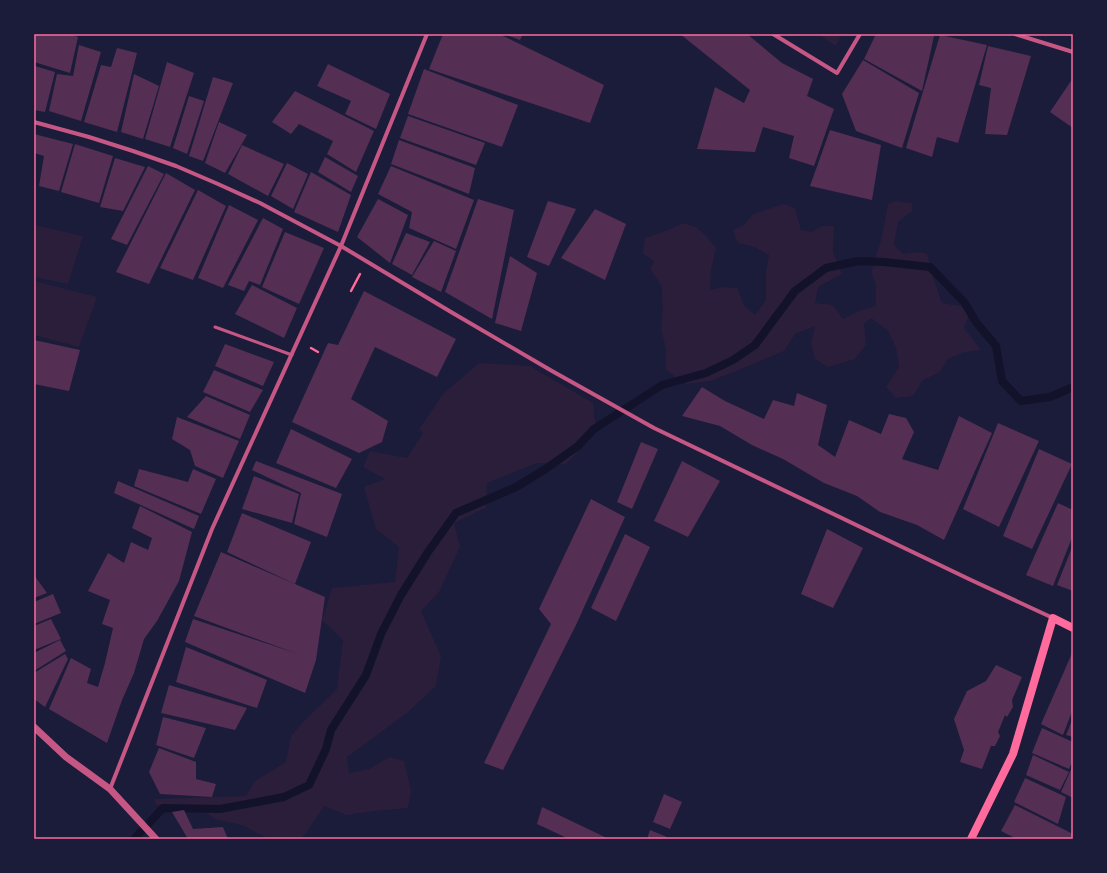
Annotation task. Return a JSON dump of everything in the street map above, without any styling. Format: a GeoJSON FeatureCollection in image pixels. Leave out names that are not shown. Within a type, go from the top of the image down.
{"type":"FeatureCollection","features":[{"type":"Feature","properties":{"kind":"main road"},"geometry":{"type":"LineString","coordinates":[[971,839],[1013,754],[1053,618],[1073,628]]}},
{"type":"Feature","properties":{"kind":"street"},"geometry":{"type":"LineString","coordinates":[[110,789],[212,529],[341,246],[427,34]]}},
{"type":"Feature","properties":{"kind":"street"},"geometry":{"type":"LineString","coordinates":[[773,34],[837,73],[860,34]]}},
{"type":"Feature","properties":{"kind":"street"},"geometry":{"type":"LineString","coordinates":[[1015,34],[1073,52]]}},
{"type":"Feature","properties":{"kind":"street"},"geometry":{"type":"LineString","coordinates":[[34,122],[89,137],[176,166],[260,203],[341,246],[552,371],[654,428],[1053,618]]}},
{"type":"Feature","properties":{"kind":"street"},"geometry":{"type":"LineString","coordinates":[[34,727],[66,757],[110,789],[156,839]]}},
{"type":"Feature","properties":{"kind":"lane"},"geometry":{"type":"LineString","coordinates":[[215,327],[292,355]]}},
{"type":"Feature","properties":{"kind":"shaded area"},"geometry":{"type":"Polygon","coordinates":[[[817,34],[842,34],[836,46],[817,34]]]}},
{"type":"Feature","properties":{"kind":"shaded area"},"geometry":{"type":"Polygon","coordinates":[[[895,201],[912,203],[912,211],[898,222],[894,245],[903,254],[918,252],[927,254],[942,303],[972,308],[964,328],[981,350],[964,352],[948,359],[940,372],[923,380],[913,396],[896,398],[886,387],[899,367],[896,348],[888,331],[871,318],[864,324],[866,345],[855,359],[828,367],[815,359],[811,343],[815,326],[795,334],[784,351],[710,381],[686,384],[666,370],[666,349],[661,330],[663,308],[661,285],[650,269],[654,261],[643,254],[645,238],[683,223],[696,227],[716,248],[711,270],[710,290],[723,287],[737,288],[744,305],[755,315],[766,300],[766,272],[769,255],[754,247],[738,243],[733,230],[744,225],[753,214],[784,204],[795,208],[801,230],[811,232],[822,226],[834,226],[833,252],[842,274],[818,287],[815,303],[833,305],[843,319],[859,311],[876,306],[876,284],[871,273],[881,240],[888,204],[895,201]]]}},
{"type":"Feature","properties":{"kind":"shaded area"},"geometry":{"type":"Polygon","coordinates":[[[34,225],[83,236],[68,284],[34,277],[34,225]]]}},
{"type":"Feature","properties":{"kind":"shaded area"},"geometry":{"type":"Polygon","coordinates":[[[34,281],[97,297],[79,347],[34,335],[34,281]]]}},
{"type":"Feature","properties":{"kind":"shaded area"},"geometry":{"type":"Polygon","coordinates":[[[479,363],[530,366],[593,403],[596,433],[566,464],[537,463],[487,483],[486,508],[454,523],[460,547],[439,592],[421,611],[441,656],[436,686],[407,713],[347,757],[349,773],[369,769],[390,757],[404,761],[411,790],[408,808],[346,815],[324,806],[301,839],[281,839],[267,838],[242,825],[215,819],[206,813],[156,805],[154,799],[246,796],[255,781],[286,762],[291,736],[304,721],[337,689],[343,640],[322,620],[332,588],[395,582],[399,547],[376,529],[364,487],[385,479],[363,467],[370,451],[407,458],[423,433],[419,429],[443,394],[479,363]]]}},
{"type":"Feature","properties":{"kind":"building"},"geometry":{"type":"Polygon","coordinates":[[[34,34],[69,34],[78,37],[70,73],[34,62],[34,34]]]}},
{"type":"Feature","properties":{"kind":"building"},"geometry":{"type":"Polygon","coordinates":[[[443,34],[499,34],[604,85],[590,123],[429,69],[443,34]]]}},
{"type":"Feature","properties":{"kind":"building"},"geometry":{"type":"Polygon","coordinates":[[[504,34],[523,34],[520,40],[504,34]]]}},
{"type":"Feature","properties":{"kind":"building"},"geometry":{"type":"Polygon","coordinates":[[[680,34],[747,34],[782,63],[813,79],[807,96],[834,109],[814,166],[789,158],[794,136],[763,127],[755,152],[697,149],[715,87],[744,103],[750,90],[680,34]]]}},
{"type":"Feature","properties":{"kind":"building"},"geometry":{"type":"Polygon","coordinates":[[[876,34],[926,34],[934,36],[922,91],[864,59],[876,34]]]}},
{"type":"Feature","properties":{"kind":"building"},"geometry":{"type":"Polygon","coordinates":[[[940,35],[987,45],[958,143],[937,137],[932,157],[906,148],[940,35]]]}},
{"type":"Feature","properties":{"kind":"building"},"geometry":{"type":"Polygon","coordinates":[[[79,45],[101,52],[81,121],[49,111],[57,74],[73,76],[79,45]]]}},
{"type":"Feature","properties":{"kind":"building"},"geometry":{"type":"Polygon","coordinates":[[[988,46],[1031,56],[1007,135],[985,134],[991,88],[979,85],[988,46]]]}},
{"type":"Feature","properties":{"kind":"building"},"geometry":{"type":"Polygon","coordinates":[[[117,48],[137,53],[117,132],[84,122],[101,65],[111,67],[117,48]]]}},
{"type":"Feature","properties":{"kind":"building"},"geometry":{"type":"Polygon","coordinates":[[[863,60],[919,93],[902,148],[856,131],[842,94],[863,60]]]}},
{"type":"Feature","properties":{"kind":"building"},"geometry":{"type":"Polygon","coordinates":[[[167,62],[194,73],[170,147],[145,139],[167,62]]]}},
{"type":"Feature","properties":{"kind":"building"},"geometry":{"type":"Polygon","coordinates":[[[328,64],[390,94],[376,129],[345,114],[351,101],[317,86],[328,64]]]}},
{"type":"Feature","properties":{"kind":"building"},"geometry":{"type":"Polygon","coordinates":[[[35,66],[55,72],[45,112],[34,110],[35,66]]]}},
{"type":"Feature","properties":{"kind":"building"},"geometry":{"type":"Polygon","coordinates":[[[424,69],[518,105],[502,147],[408,114],[424,69]]]}},
{"type":"Feature","properties":{"kind":"building"},"geometry":{"type":"Polygon","coordinates":[[[134,74],[159,86],[143,139],[121,132],[134,74]]]}},
{"type":"Feature","properties":{"kind":"building"},"geometry":{"type":"Polygon","coordinates":[[[213,77],[233,83],[203,161],[189,156],[213,77]]]}},
{"type":"Feature","properties":{"kind":"building"},"geometry":{"type":"Polygon","coordinates":[[[1073,78],[1073,128],[1050,112],[1073,78]]]}},
{"type":"Feature","properties":{"kind":"building"},"geometry":{"type":"Polygon","coordinates":[[[295,91],[374,131],[356,172],[327,154],[333,141],[299,124],[291,134],[272,122],[295,91]]]}},
{"type":"Feature","properties":{"kind":"building"},"geometry":{"type":"Polygon","coordinates":[[[189,96],[204,101],[187,154],[173,148],[189,96]]]}},
{"type":"Feature","properties":{"kind":"building"},"geometry":{"type":"Polygon","coordinates":[[[408,116],[485,143],[476,165],[400,138],[408,116]]]}},
{"type":"Feature","properties":{"kind":"building"},"geometry":{"type":"Polygon","coordinates":[[[219,122],[247,135],[225,173],[205,163],[219,122]]]}},
{"type":"Feature","properties":{"kind":"building"},"geometry":{"type":"Polygon","coordinates":[[[830,130],[881,145],[872,200],[810,186],[830,130]]]}},
{"type":"Feature","properties":{"kind":"building"},"geometry":{"type":"Polygon","coordinates":[[[34,134],[73,144],[59,191],[39,186],[44,156],[34,153],[34,134]]]}},
{"type":"Feature","properties":{"kind":"building"},"geometry":{"type":"Polygon","coordinates":[[[399,140],[475,168],[469,194],[391,164],[399,140]]]}},
{"type":"Feature","properties":{"kind":"building"},"geometry":{"type":"Polygon","coordinates":[[[75,144],[113,156],[99,203],[61,192],[75,144]]]}},
{"type":"Feature","properties":{"kind":"building"},"geometry":{"type":"Polygon","coordinates":[[[242,145],[284,164],[268,196],[228,174],[242,145]]]}},
{"type":"Feature","properties":{"kind":"building"},"geometry":{"type":"Polygon","coordinates":[[[325,157],[358,176],[351,192],[318,172],[325,157]]]}},
{"type":"Feature","properties":{"kind":"building"},"geometry":{"type":"Polygon","coordinates":[[[115,158],[145,167],[123,211],[100,207],[115,158]]]}},
{"type":"Feature","properties":{"kind":"building"},"geometry":{"type":"Polygon","coordinates":[[[287,163],[308,174],[293,209],[271,196],[287,163]]]}},
{"type":"Feature","properties":{"kind":"building"},"geometry":{"type":"Polygon","coordinates":[[[148,166],[164,174],[127,245],[111,239],[148,166]]]}},
{"type":"Feature","properties":{"kind":"building"},"geometry":{"type":"Polygon","coordinates":[[[391,166],[474,200],[456,249],[409,228],[412,212],[378,194],[391,166]]]}},
{"type":"Feature","properties":{"kind":"building"},"geometry":{"type":"Polygon","coordinates":[[[311,172],[351,195],[338,232],[294,212],[311,172]]]}},
{"type":"Feature","properties":{"kind":"building"},"geometry":{"type":"Polygon","coordinates":[[[166,173],[195,190],[149,284],[116,272],[166,173]]]}},
{"type":"Feature","properties":{"kind":"building"},"geometry":{"type":"Polygon","coordinates":[[[198,190],[226,206],[193,280],[160,268],[198,190]]]}},
{"type":"Feature","properties":{"kind":"building"},"geometry":{"type":"Polygon","coordinates":[[[378,199],[408,215],[390,263],[357,237],[378,199]]]}},
{"type":"Feature","properties":{"kind":"building"},"geometry":{"type":"Polygon","coordinates":[[[478,199],[514,210],[492,319],[445,292],[478,199]]]}},
{"type":"Feature","properties":{"kind":"building"},"geometry":{"type":"Polygon","coordinates":[[[548,201],[576,209],[549,266],[527,257],[548,201]]]}},
{"type":"Feature","properties":{"kind":"building"},"geometry":{"type":"Polygon","coordinates":[[[229,205],[258,220],[223,288],[198,278],[229,205]]]}},
{"type":"Feature","properties":{"kind":"building"},"geometry":{"type":"Polygon","coordinates":[[[595,209],[626,224],[605,280],[561,258],[595,209]]]}},
{"type":"Feature","properties":{"kind":"building"},"geometry":{"type":"Polygon","coordinates":[[[263,218],[283,229],[260,285],[249,281],[244,291],[228,285],[263,218]]]}},
{"type":"Feature","properties":{"kind":"building"},"geometry":{"type":"Polygon","coordinates":[[[285,232],[324,248],[299,304],[262,287],[285,232]]]}},
{"type":"Feature","properties":{"kind":"building"},"geometry":{"type":"Polygon","coordinates":[[[406,233],[430,242],[412,275],[392,264],[406,233]]]}},
{"type":"Feature","properties":{"kind":"building"},"geometry":{"type":"Polygon","coordinates":[[[434,241],[456,251],[441,292],[412,277],[434,241]]]}},
{"type":"Feature","properties":{"kind":"building"},"geometry":{"type":"Polygon","coordinates":[[[510,256],[537,273],[521,331],[495,323],[510,256]]]}},
{"type":"Feature","properties":{"kind":"building"},"geometry":{"type":"Polygon","coordinates":[[[252,285],[297,308],[284,338],[235,314],[252,285]]]}},
{"type":"Feature","properties":{"kind":"building"},"geometry":{"type":"Polygon","coordinates":[[[364,291],[456,339],[437,377],[375,347],[351,399],[388,421],[382,442],[359,453],[292,422],[328,343],[338,345],[364,291]]]}},
{"type":"Feature","properties":{"kind":"building"},"geometry":{"type":"Polygon","coordinates":[[[34,340],[80,350],[69,391],[34,384],[34,340]]]}},
{"type":"Feature","properties":{"kind":"building"},"geometry":{"type":"Polygon","coordinates":[[[225,344],[274,362],[263,386],[215,366],[225,344]]]}},
{"type":"Feature","properties":{"kind":"building"},"geometry":{"type":"Polygon","coordinates":[[[214,370],[263,390],[250,412],[203,392],[214,370]]]}},
{"type":"Feature","properties":{"kind":"building"},"geometry":{"type":"Polygon","coordinates":[[[702,387],[725,401],[764,419],[773,400],[794,406],[797,393],[827,405],[818,445],[835,457],[849,420],[881,434],[889,414],[906,418],[914,432],[902,459],[938,470],[959,416],[992,433],[944,540],[917,525],[880,512],[857,496],[824,483],[783,459],[752,445],[720,426],[682,416],[702,387]]]}},
{"type":"Feature","properties":{"kind":"building"},"geometry":{"type":"Polygon","coordinates":[[[206,396],[250,415],[240,439],[187,417],[206,396]]]}},
{"type":"Feature","properties":{"kind":"building"},"geometry":{"type":"Polygon","coordinates":[[[177,417],[239,441],[223,478],[195,466],[190,450],[172,439],[177,417]]]}},
{"type":"Feature","properties":{"kind":"building"},"geometry":{"type":"Polygon","coordinates":[[[998,423],[1039,441],[999,527],[963,509],[998,423]]]}},
{"type":"Feature","properties":{"kind":"building"},"geometry":{"type":"Polygon","coordinates":[[[291,429],[352,459],[336,488],[276,463],[291,429]]]}},
{"type":"Feature","properties":{"kind":"building"},"geometry":{"type":"Polygon","coordinates":[[[641,442],[658,449],[632,509],[617,502],[641,442]]]}},
{"type":"Feature","properties":{"kind":"building"},"geometry":{"type":"Polygon","coordinates":[[[1039,449],[1072,464],[1032,549],[1003,536],[1039,449]]]}},
{"type":"Feature","properties":{"kind":"building"},"geometry":{"type":"Polygon","coordinates":[[[256,461],[342,494],[327,537],[294,524],[301,493],[252,470],[256,461]]]}},
{"type":"Feature","properties":{"kind":"building"},"geometry":{"type":"Polygon","coordinates":[[[682,461],[720,481],[688,537],[654,521],[682,461]]]}},
{"type":"Feature","properties":{"kind":"building"},"geometry":{"type":"Polygon","coordinates":[[[139,469],[188,482],[193,469],[216,479],[201,514],[134,486],[139,469]]]}},
{"type":"Feature","properties":{"kind":"building"},"geometry":{"type":"Polygon","coordinates":[[[254,476],[299,494],[292,523],[242,509],[254,476]]]}},
{"type":"Feature","properties":{"kind":"building"},"geometry":{"type":"Polygon","coordinates":[[[118,481],[199,516],[194,529],[114,493],[118,481]]]}},
{"type":"Feature","properties":{"kind":"building"},"geometry":{"type":"Polygon","coordinates":[[[591,499],[625,517],[576,625],[503,770],[484,763],[551,624],[539,609],[591,499]]]}},
{"type":"Feature","properties":{"kind":"building"},"geometry":{"type":"Polygon","coordinates":[[[1058,503],[1073,510],[1073,535],[1053,586],[1026,575],[1058,503]]]}},
{"type":"Feature","properties":{"kind":"building"},"geometry":{"type":"Polygon","coordinates":[[[140,506],[192,532],[179,581],[157,621],[144,639],[134,673],[122,700],[107,743],[49,709],[71,658],[91,669],[87,683],[98,687],[113,628],[102,624],[110,600],[88,591],[108,553],[124,563],[131,542],[148,550],[152,538],[132,528],[140,506]]]}},
{"type":"Feature","properties":{"kind":"building"},"geometry":{"type":"Polygon","coordinates":[[[242,513],[311,542],[295,584],[227,552],[242,513]]]}},
{"type":"Feature","properties":{"kind":"building"},"geometry":{"type":"Polygon","coordinates":[[[827,529],[863,548],[833,608],[801,594],[827,529]]]}},
{"type":"Feature","properties":{"kind":"building"},"geometry":{"type":"Polygon","coordinates":[[[625,534],[650,547],[616,621],[591,608],[625,534]]]}},
{"type":"Feature","properties":{"kind":"building"},"geometry":{"type":"Polygon","coordinates":[[[1073,545],[1073,591],[1057,585],[1073,545]]]}},
{"type":"Feature","properties":{"kind":"building"},"geometry":{"type":"Polygon","coordinates":[[[221,552],[325,597],[316,660],[305,693],[185,642],[193,619],[298,654],[194,616],[221,552]]]}},
{"type":"Feature","properties":{"kind":"building"},"geometry":{"type":"Polygon","coordinates":[[[34,575],[47,593],[34,598],[34,575]]]}},
{"type":"Feature","properties":{"kind":"building"},"geometry":{"type":"Polygon","coordinates":[[[53,594],[61,613],[34,624],[34,602],[53,594]]]}},
{"type":"Feature","properties":{"kind":"building"},"geometry":{"type":"Polygon","coordinates":[[[51,619],[61,639],[34,650],[34,626],[51,619]]]}},
{"type":"Feature","properties":{"kind":"building"},"geometry":{"type":"Polygon","coordinates":[[[60,640],[66,651],[34,671],[34,653],[60,640]]]}},
{"type":"Feature","properties":{"kind":"building"},"geometry":{"type":"Polygon","coordinates":[[[186,647],[267,680],[257,708],[176,682],[186,647]]]}},
{"type":"Feature","properties":{"kind":"building"},"geometry":{"type":"Polygon","coordinates":[[[1073,651],[1073,709],[1063,735],[1041,724],[1073,651]]]}},
{"type":"Feature","properties":{"kind":"building"},"geometry":{"type":"Polygon","coordinates":[[[65,654],[68,659],[45,707],[34,699],[34,673],[65,654]]]}},
{"type":"Feature","properties":{"kind":"building"},"geometry":{"type":"Polygon","coordinates":[[[996,665],[1022,677],[1012,700],[1013,707],[1007,717],[1005,715],[998,732],[1000,736],[995,746],[991,746],[982,769],[960,762],[964,750],[954,719],[967,691],[986,681],[996,665]]]}},
{"type":"Feature","properties":{"kind":"building"},"geometry":{"type":"Polygon","coordinates":[[[169,685],[247,708],[235,730],[161,713],[169,685]]]}},
{"type":"Feature","properties":{"kind":"building"},"geometry":{"type":"Polygon","coordinates":[[[163,717],[206,728],[194,758],[156,745],[163,717]]]}},
{"type":"Feature","properties":{"kind":"building"},"geometry":{"type":"Polygon","coordinates":[[[1073,718],[1073,737],[1066,735],[1073,718]]]}},
{"type":"Feature","properties":{"kind":"building"},"geometry":{"type":"Polygon","coordinates":[[[1042,728],[1073,742],[1073,760],[1069,769],[1032,753],[1042,728]]]}},
{"type":"Feature","properties":{"kind":"building"},"geometry":{"type":"Polygon","coordinates":[[[159,748],[196,762],[196,779],[216,784],[212,797],[160,794],[149,772],[159,748]]]}},
{"type":"Feature","properties":{"kind":"building"},"geometry":{"type":"Polygon","coordinates":[[[1033,755],[1069,772],[1060,790],[1026,775],[1033,755]]]}},
{"type":"Feature","properties":{"kind":"building"},"geometry":{"type":"Polygon","coordinates":[[[1073,765],[1073,798],[1061,792],[1073,765]]]}},
{"type":"Feature","properties":{"kind":"building"},"geometry":{"type":"Polygon","coordinates":[[[1025,778],[1066,797],[1058,824],[1014,802],[1025,778]]]}},
{"type":"Feature","properties":{"kind":"building"},"geometry":{"type":"Polygon","coordinates":[[[664,794],[682,802],[670,829],[653,822],[664,794]]]}},
{"type":"Feature","properties":{"kind":"building"},"geometry":{"type":"Polygon","coordinates":[[[1015,805],[1073,834],[1073,838],[1017,839],[1001,831],[1015,805]]]}},
{"type":"Feature","properties":{"kind":"building"},"geometry":{"type":"Polygon","coordinates":[[[542,807],[609,839],[569,839],[537,824],[542,807]]]}},
{"type":"Feature","properties":{"kind":"building"},"geometry":{"type":"Polygon","coordinates":[[[184,810],[193,829],[223,827],[228,839],[188,839],[172,812],[184,810]]]}},
{"type":"Feature","properties":{"kind":"building"},"geometry":{"type":"Polygon","coordinates":[[[650,830],[667,837],[666,839],[647,839],[650,830]]]}},
{"type":"Feature","properties":{"kind":"waterway"},"geometry":{"type":"LineString","coordinates":[[134,839],[163,808],[220,809],[284,797],[309,785],[326,749],[331,730],[366,675],[381,634],[401,595],[428,552],[456,513],[516,487],[544,470],[578,446],[594,429],[662,385],[706,373],[733,360],[755,345],[795,291],[826,268],[858,261],[930,267],[964,302],[976,322],[996,346],[1002,381],[1021,401],[1050,397],[1073,387]]}}]}
